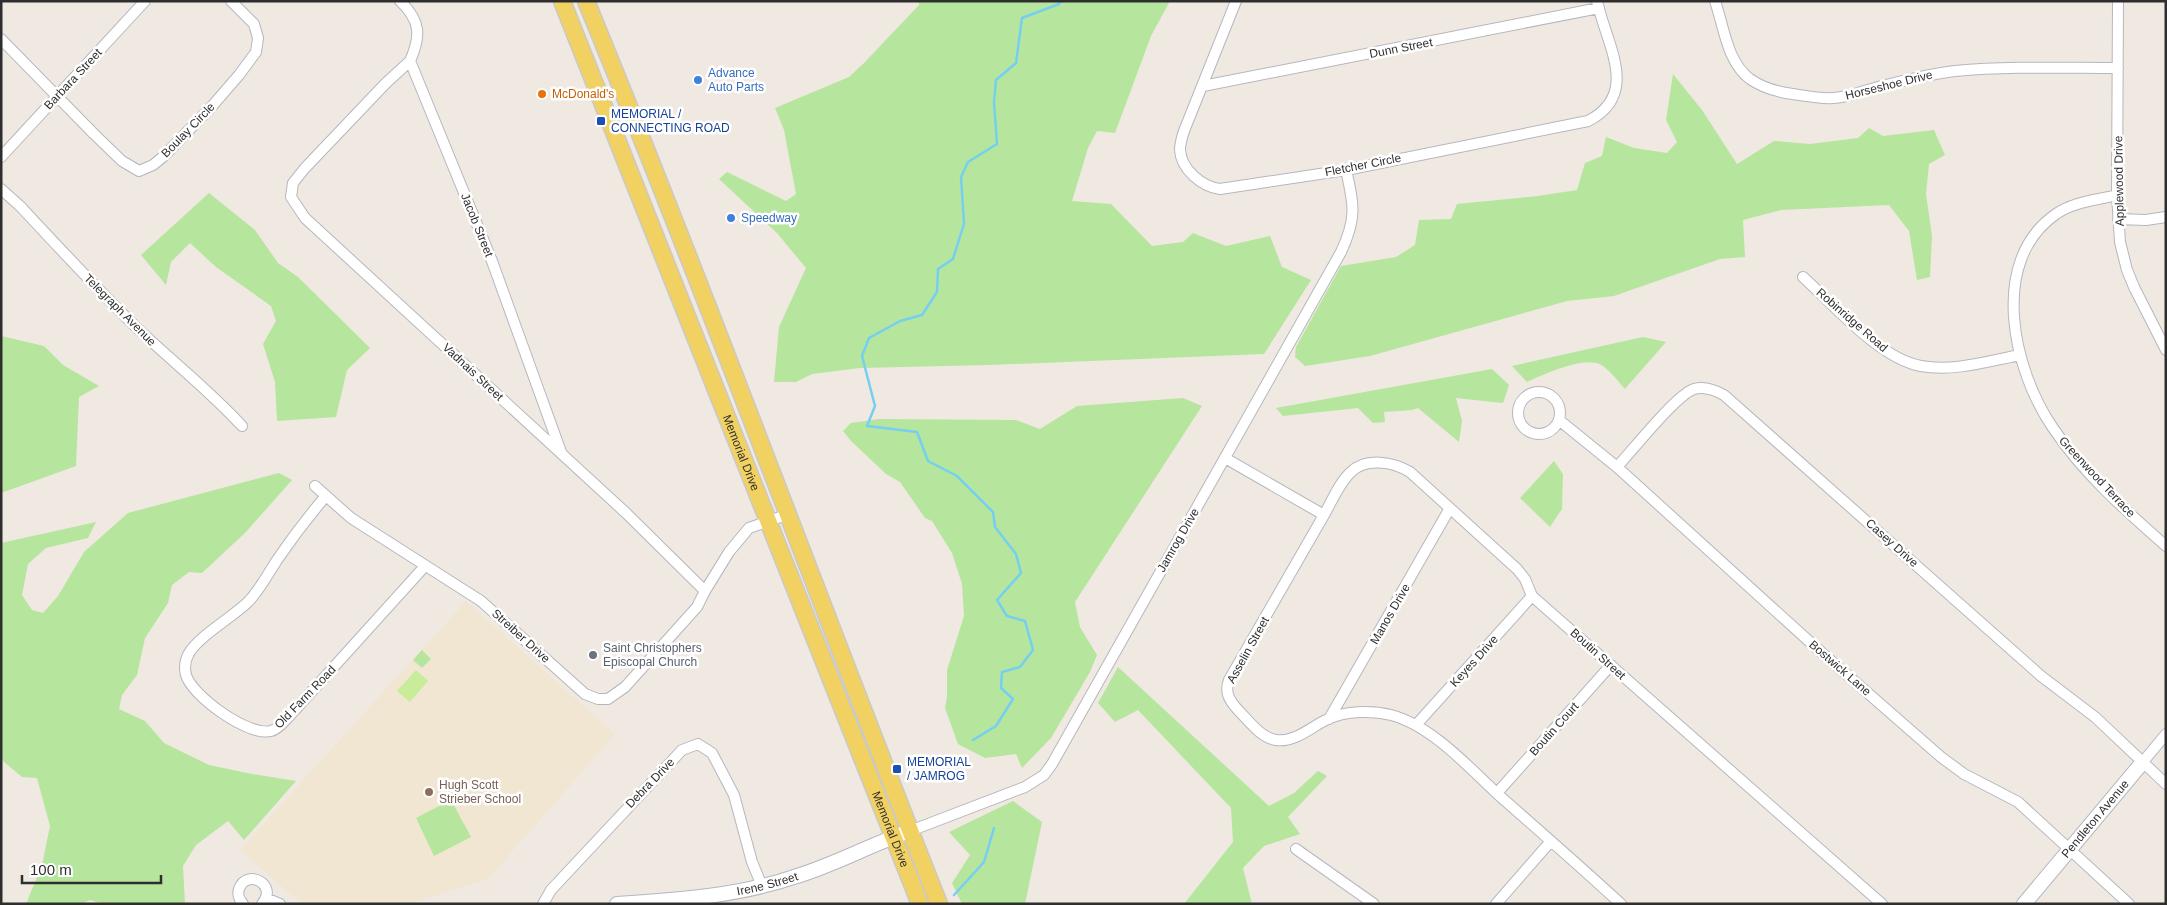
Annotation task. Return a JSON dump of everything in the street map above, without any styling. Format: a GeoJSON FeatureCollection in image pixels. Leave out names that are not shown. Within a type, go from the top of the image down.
{"type":"FeatureCollection","features":[{"type":"Feature","properties":{"kind":"main road","name":"Memorial Drive"},"geometry":{"type":"LineString","coordinates":[[562,1],[920,904]]}},
{"type":"Feature","properties":{"kind":"main road","name":"Memorial Drive"},"geometry":{"type":"LineString","coordinates":[[589,7],[688,254],[786,515],[940,904]]}},
{"type":"Feature","properties":{"kind":"main road"},"geometry":{"type":"LineString","coordinates":[[571,24],[589,7]]}},
{"type":"Feature","properties":{"kind":"street","name":"Barbara Street"},"geometry":{"type":"LineString","coordinates":[[1,157],[145,1]]}},
{"type":"Feature","properties":{"kind":"street","name":"Boulay Circle"},"geometry":{"type":"LineString","coordinates":[[1,39],[122,160],[139,171],[153,165],[213,104],[239,75],[256,52],[258,38],[254,24],[231,1]]}},
{"type":"Feature","properties":{"kind":"street"},"geometry":{"type":"LineString","coordinates":[[400,1],[414,20],[419,35],[410,61]]}},
{"type":"Feature","properties":{"kind":"street","name":"Fletcher Circle"},"geometry":{"type":"LineString","coordinates":[[1236,1],[1184,131],[1180,148],[1184,164],[1193,175],[1205,184],[1220,189],[1346,170],[1534,131],[1578,124],[1594,118],[1606,110],[1613,101],[1617,86],[1613,55],[1598,5]]}},
{"type":"Feature","properties":{"kind":"street","name":"Horseshoe Drive"},"geometry":{"type":"LineString","coordinates":[[1715,1],[1727,43],[1744,74],[1767,88],[1802,96],[1833,98],[1919,77],[1956,71],[2118,68]]}},
{"type":"Feature","properties":{"kind":"street","name":"Applewood Drive"},"geometry":{"type":"LineString","coordinates":[[2118,1],[2117,195],[2122,253],[2127,270],[2149,320],[2166,350]]}},
{"type":"Feature","properties":{"kind":"street","name":"Dunn Street"},"geometry":{"type":"LineString","coordinates":[[1203,86],[1598,5]]}},
{"type":"Feature","properties":{"kind":"street","name":"Jacob Street"},"geometry":{"type":"LineString","coordinates":[[410,61],[492,261],[562,453]]}},
{"type":"Feature","properties":{"kind":"street","name":"Vadnais Street"},"geometry":{"type":"LineString","coordinates":[[410,61],[380,89],[305,168],[294,183],[291,197],[305,218],[562,453],[705,591]]}},
{"type":"Feature","properties":{"kind":"street","name":"Jamrog Drive"},"geometry":{"type":"LineString","coordinates":[[910,831],[1020,790],[1044,775],[1056,758],[1346,242],[1352,227],[1353,212],[1346,170]]}},
{"type":"Feature","properties":{"kind":"street","name":"Telegraph Avenue"},"geometry":{"type":"LineString","coordinates":[[1,189],[21,207],[82,273],[190,378],[218,400],[242,426]]}},
{"type":"Feature","properties":{"kind":"street","name":"Greenwood Terrace"},"geometry":{"type":"LineString","coordinates":[[2117,195],[2062,210],[2042,226],[2028,244],[2018,267],[2014,288],[2015,323],[2020,355],[2034,396],[2058,436],[2104,487],[2166,546]]}},
{"type":"Feature","properties":{"kind":"street"},"geometry":{"type":"LineString","coordinates":[[2118,219],[2146,220],[2166,217]]}},
{"type":"Feature","properties":{"kind":"street","name":"Robinridge Road"},"geometry":{"type":"LineString","coordinates":[[1803,277],[1874,342],[1908,362],[1922,366],[1947,367],[2020,355]]}},
{"type":"Feature","properties":{"kind":"street","name":"Casey Drive"},"geometry":{"type":"LineString","coordinates":[[1617,467],[1670,408],[1689,392],[1704,388],[1724,395],[2041,676],[2095,717],[2166,784]]}},
{"type":"Feature","properties":{"kind":"street"},"geometry":{"type":"LineString","coordinates":[[1544,392],[1554,398],[1559,405],[1559,420],[1555,427],[1548,432],[1532,433],[1525,429],[1520,422],[1518,415],[1519,407],[1529,395],[1544,392]]}},
{"type":"Feature","properties":{"kind":"street","name":"Bostwick Lane"},"geometry":{"type":"LineString","coordinates":[[1559,420],[1617,467],[1940,757],[1964,774],[2018,802],[2129,904]]}},
{"type":"Feature","properties":{"kind":"street"},"geometry":{"type":"LineString","coordinates":[[1225,458],[1324,515]]}},
{"type":"Feature","properties":{"kind":"street","name":"Boutin Street"},"geometry":{"type":"LineString","coordinates":[[1324,515],[1351,471],[1373,463],[1396,465],[1410,472],[1517,569],[1525,580],[1532,596],[1882,904]]}},
{"type":"Feature","properties":{"kind":"street","name":"Streiber Drive"},"geometry":{"type":"LineString","coordinates":[[315,486],[325,497],[351,518],[424,566],[453,581],[481,600],[585,694],[598,699],[608,699],[625,687],[697,607],[705,591]]}},
{"type":"Feature","properties":{"kind":"street","name":"Old Farm Road"},"geometry":{"type":"LineString","coordinates":[[325,497],[304,523],[250,600],[189,652],[184,666],[186,677],[204,698],[242,726],[261,731],[272,731],[294,711],[424,566]]}},
{"type":"Feature","properties":{"kind":"street","name":"Manos Drive"},"geometry":{"type":"LineString","coordinates":[[1328,719],[1450,508]]}},
{"type":"Feature","properties":{"kind":"street"},"geometry":{"type":"LineString","coordinates":[[705,591],[729,552],[749,528],[786,515]]}},
{"type":"Feature","properties":{"kind":"street","name":"Asselin Street"},"geometry":{"type":"LineString","coordinates":[[1324,515],[1229,680],[1228,698],[1258,730],[1276,740],[1293,738],[1328,719],[1344,714],[1371,712],[1391,715],[1416,725],[1448,748],[1621,904]]}},
{"type":"Feature","properties":{"kind":"street","name":"Keyes Drive"},"geometry":{"type":"LineString","coordinates":[[1416,725],[1532,596]]}},
{"type":"Feature","properties":{"kind":"street","name":"Boutin Court"},"geometry":{"type":"LineString","coordinates":[[1497,794],[1611,665]]}},
{"type":"Feature","properties":{"kind":"street","name":"Pendleton Avenue"},"geometry":{"type":"LineString","coordinates":[[2024,904],[2166,734]]}},
{"type":"Feature","properties":{"kind":"street","name":"Debra Drive"},"geometry":{"type":"LineString","coordinates":[[544,904],[551,890],[644,789],[682,750],[698,744],[712,753],[734,795],[752,862],[762,886]]}},
{"type":"Feature","properties":{"kind":"street","name":"Irene Street"},"geometry":{"type":"LineString","coordinates":[[617,904],[708,897],[762,886],[797,876],[910,831]]}},
{"type":"Feature","properties":{"kind":"street"},"geometry":{"type":"LineString","coordinates":[[1496,904],[1551,841]]}},
{"type":"Feature","properties":{"kind":"street"},"geometry":{"type":"LineString","coordinates":[[1296,849],[1374,904]]}},
{"type":"Feature","properties":{"kind":"street"},"geometry":{"type":"LineString","coordinates":[[243,904],[238,896],[239,887],[246,880],[251,879],[264,884],[266,888],[264,901],[280,904]]}},
{"type":"Feature","properties":{"kind":"shaded area","name":"Hugh Scott Strieber School"},"geometry":{"type":"Polygon","coordinates":[[[466,601],[615,734],[488,879],[408,904],[302,904],[240,850],[466,601]]]}},
{"type":"Feature","properties":{"kind":"green space"},"geometry":{"type":"Polygon","coordinates":[[[919,1],[1170,1],[1151,36],[1115,133],[1097,131],[1088,148],[1072,201],[1111,204],[1152,246],[1183,242],[1193,233],[1226,246],[1270,236],[1282,267],[1311,280],[1264,354],[860,368],[812,374],[796,382],[774,382],[779,327],[806,268],[777,233],[719,179],[727,172],[786,201],[796,194],[784,130],[775,108],[849,77],[919,5],[919,1]]]}},
{"type":"Feature","properties":{"kind":"green space"},"geometry":{"type":"Polygon","coordinates":[[[1673,74],[1702,110],[1737,164],[1774,141],[1810,144],[1858,138],[1869,128],[1883,136],[1934,130],[1945,155],[1929,164],[1926,194],[1932,236],[1930,277],[1917,280],[1909,231],[1889,205],[1781,210],[1743,220],[1745,257],[1720,259],[1614,296],[1567,301],[1370,356],[1305,366],[1295,357],[1296,347],[1341,266],[1396,257],[1415,245],[1419,220],[1451,219],[1457,204],[1577,190],[1585,163],[1602,156],[1606,137],[1634,148],[1667,153],[1677,142],[1666,120],[1673,74]]]}},
{"type":"Feature","properties":{"kind":"green space"},"geometry":{"type":"Polygon","coordinates":[[[209,193],[255,230],[278,263],[298,277],[370,348],[347,370],[336,417],[277,421],[275,382],[263,344],[276,321],[271,306],[216,267],[190,243],[171,262],[166,285],[141,255],[209,193]]]}},
{"type":"Feature","properties":{"kind":"green space"},"geometry":{"type":"Polygon","coordinates":[[[1,336],[44,346],[63,365],[99,386],[79,397],[76,466],[1,493],[1,336]]]}},
{"type":"Feature","properties":{"kind":"green space"},"geometry":{"type":"Polygon","coordinates":[[[1643,337],[1666,342],[1625,389],[1606,368],[1596,363],[1587,362],[1565,367],[1527,382],[1512,366],[1643,337]]]}},
{"type":"Feature","properties":{"kind":"green space"},"geometry":{"type":"Polygon","coordinates":[[[1492,369],[1509,385],[1503,403],[1456,398],[1462,421],[1459,442],[1418,408],[1384,412],[1385,422],[1373,423],[1358,408],[1283,416],[1276,408],[1492,369]]]}},
{"type":"Feature","properties":{"kind":"green space"},"geometry":{"type":"Polygon","coordinates":[[[1183,398],[1202,406],[1075,602],[1080,627],[1097,655],[1090,672],[1051,738],[1022,768],[1016,754],[985,758],[958,744],[945,708],[947,670],[964,616],[962,584],[952,553],[932,521],[925,518],[900,482],[886,474],[843,431],[851,423],[879,419],[1016,420],[1040,429],[1077,406],[1183,398]]]}},
{"type":"Feature","properties":{"kind":"green space"},"geometry":{"type":"Polygon","coordinates":[[[1554,461],[1563,474],[1562,509],[1550,527],[1520,498],[1554,461]]]}},
{"type":"Feature","properties":{"kind":"green space"},"geometry":{"type":"Polygon","coordinates":[[[279,473],[292,480],[245,533],[202,573],[189,572],[172,585],[168,603],[145,638],[137,675],[122,695],[119,709],[145,721],[164,743],[209,765],[296,781],[244,840],[228,821],[196,845],[183,866],[185,904],[103,904],[90,900],[82,904],[26,904],[42,865],[50,826],[37,778],[22,777],[4,762],[1,757],[1,543],[96,522],[88,538],[46,548],[28,564],[22,595],[32,610],[43,613],[58,596],[84,552],[128,513],[279,473]]]}},
{"type":"Feature","properties":{"kind":"green space"},"geometry":{"type":"Polygon","coordinates":[[[422,650],[431,659],[422,668],[413,660],[422,650]]]}},
{"type":"Feature","properties":{"kind":"green space"},"geometry":{"type":"Polygon","coordinates":[[[1118,667],[1269,806],[1294,793],[1318,771],[1327,776],[1288,817],[1300,834],[1264,846],[1243,868],[1252,904],[1184,904],[1233,842],[1231,808],[1138,710],[1115,722],[1098,703],[1118,667]]]}},
{"type":"Feature","properties":{"kind":"green space"},"geometry":{"type":"Polygon","coordinates":[[[416,670],[428,681],[410,702],[397,691],[416,670]]]}},
{"type":"Feature","properties":{"kind":"green space"},"geometry":{"type":"Polygon","coordinates":[[[451,800],[471,837],[434,856],[416,818],[451,800]]]}},
{"type":"Feature","properties":{"kind":"green space"},"geometry":{"type":"Polygon","coordinates":[[[1013,801],[1042,822],[1025,904],[962,904],[952,883],[970,855],[949,832],[1013,801]]]}},
{"type":"Feature","properties":{"kind":"waterway"},"geometry":{"type":"LineString","coordinates":[[973,740],[996,726],[1013,699],[1001,688],[1002,672],[1020,667],[1033,650],[1025,621],[1007,616],[997,600],[1021,573],[1016,554],[995,527],[993,512],[957,476],[928,461],[917,432],[867,426],[875,406],[862,356],[869,338],[900,321],[922,315],[937,292],[938,269],[953,259],[964,224],[961,177],[968,162],[997,144],[994,102],[996,80],[1016,63],[1022,18],[1059,4],[1061,1]]}},
{"type":"Feature","properties":{"kind":"waterway"},"geometry":{"type":"LineString","coordinates":[[954,895],[984,862],[994,828]]}},
{"type":"Feature","properties":{"kind":"place","name":"Advance Auto Parts"},"geometry":{"type":"Point","coordinates":[698,80]}},
{"type":"Feature","properties":{"kind":"place","name":"McDonald's"},"geometry":{"type":"Point","coordinates":[542,94]}},
{"type":"Feature","properties":{"kind":"place","name":"MEMORIAL / CONNECTING ROAD"},"geometry":{"type":"Point","coordinates":[601,121]}},
{"type":"Feature","properties":{"kind":"place","name":"Speedway"},"geometry":{"type":"Point","coordinates":[731,218]}},
{"type":"Feature","properties":{"kind":"place","name":"Saint Christophers Episcopal Church"},"geometry":{"type":"Point","coordinates":[593,655]}},
{"type":"Feature","properties":{"kind":"place","name":"MEMORIAL / JAMROG"},"geometry":{"type":"Point","coordinates":[897,769]}},
{"type":"Feature","properties":{"kind":"place","name":"Hugh Scott Strieber School"},"geometry":{"type":"Point","coordinates":[429,792]}}]}
